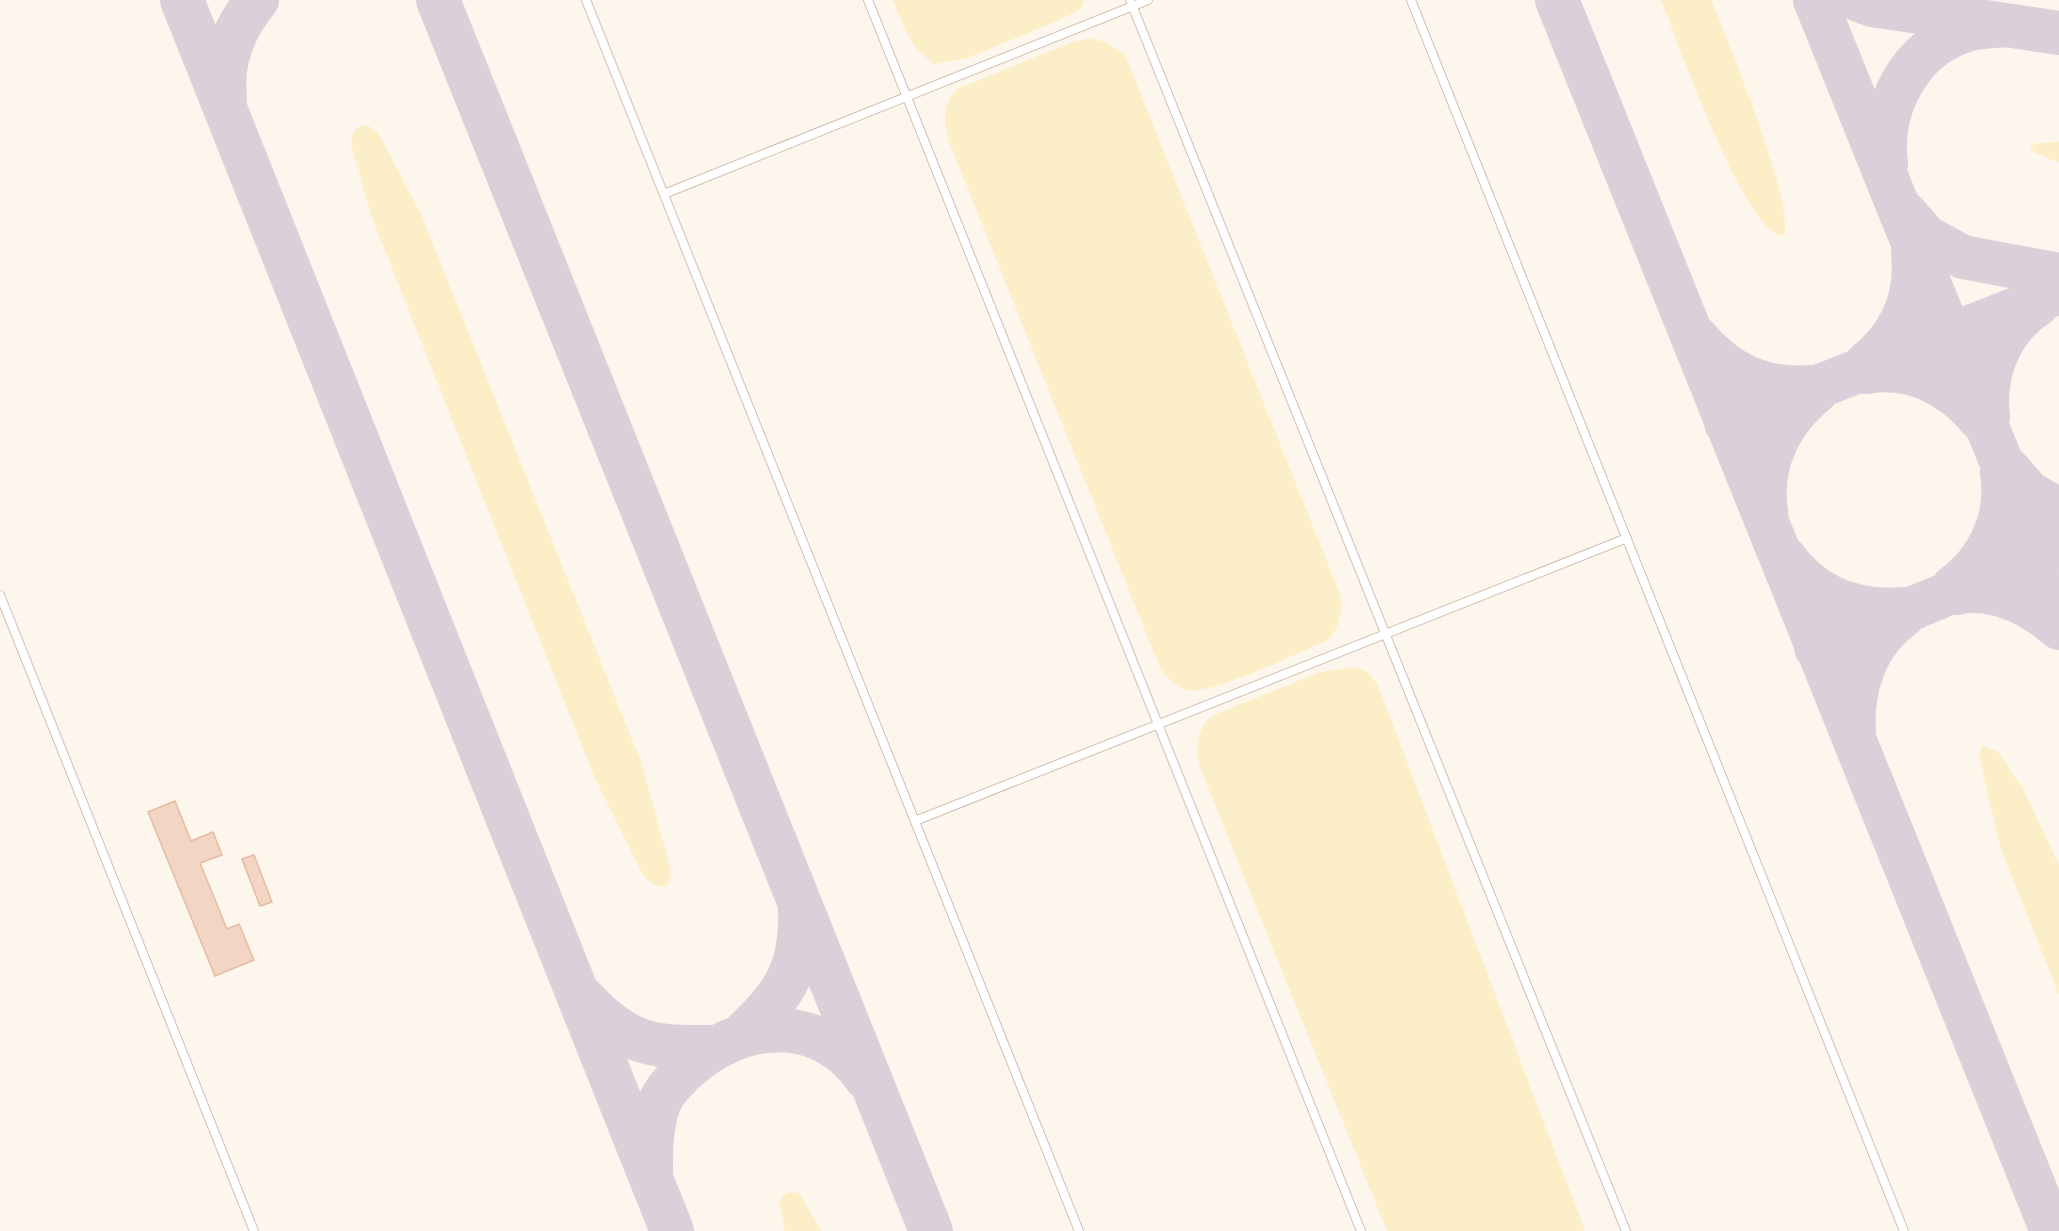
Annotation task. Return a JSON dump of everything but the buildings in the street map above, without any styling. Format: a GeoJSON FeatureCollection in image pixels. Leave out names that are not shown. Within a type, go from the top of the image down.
{"type":"FeatureCollection","features":[{"type":"Feature","properties":{"kind":"lane"},"geometry":{"type":"LineString","coordinates":[[586,0],[1079,1231]]}},
{"type":"Feature","properties":{"kind":"lane"},"geometry":{"type":"LineString","coordinates":[[868,0],[1361,1231]]}},
{"type":"Feature","properties":{"kind":"lane"},"geometry":{"type":"LineString","coordinates":[[664,194],[906,97],[1131,3],[1148,0]]}},
{"type":"Feature","properties":{"kind":"lane"},"geometry":{"type":"LineString","coordinates":[[1411,0],[1904,1231]]}},
{"type":"Feature","properties":{"kind":"lane"},"geometry":{"type":"LineString","coordinates":[[1131,3],[1626,1231]]}},
{"type":"Feature","properties":{"kind":"lane"},"geometry":{"type":"LineString","coordinates":[[915,821],[1626,538]]}},
{"type":"Feature","properties":{"kind":"lane"},"geometry":{"type":"LineString","coordinates":[[0,595],[254,1231]]}},
{"type":"Feature","properties":{"kind":"lane"},"geometry":{"type":"LineString","coordinates":[[1616,1210],[1621,1231]]}},
{"type":"Feature","properties":{"kind":"sand"},"geometry":{"type":"Polygon","coordinates":[[[893,0],[1085,0],[1080,9],[1066,17],[968,58],[935,64],[913,44],[893,0]]]}},
{"type":"Feature","properties":{"kind":"sand"},"geometry":{"type":"Polygon","coordinates":[[[1661,0],[1711,0],[1768,152],[1782,203],[1785,234],[1780,236],[1764,224],[1730,167],[1712,129],[1661,0]]]}},
{"type":"Feature","properties":{"kind":"sand"},"geometry":{"type":"Polygon","coordinates":[[[1089,38],[1107,43],[1125,55],[1341,597],[1339,620],[1335,631],[1327,641],[1235,679],[1199,690],[1179,687],[1160,668],[948,139],[946,107],[957,89],[1072,42],[1089,38]]]}},
{"type":"Feature","properties":{"kind":"sand"},"geometry":{"type":"Polygon","coordinates":[[[359,126],[369,126],[378,133],[420,212],[641,762],[668,859],[671,874],[667,887],[654,885],[643,875],[594,776],[372,218],[351,145],[353,133],[359,126]]]}},
{"type":"Feature","properties":{"kind":"sand"},"geometry":{"type":"Polygon","coordinates":[[[2059,142],[2059,163],[2029,150],[2036,143],[2059,142]]]}},
{"type":"Feature","properties":{"kind":"sand"},"geometry":{"type":"Polygon","coordinates":[[[1351,667],[1366,671],[1377,683],[1585,1231],[1387,1231],[1199,765],[1198,757],[1201,731],[1214,715],[1320,672],[1351,667]]]}},
{"type":"Feature","properties":{"kind":"sand"},"geometry":{"type":"Polygon","coordinates":[[[1982,746],[1997,751],[2022,787],[2059,865],[2059,995],[2001,849],[1979,757],[1982,746]]]}},
{"type":"Feature","properties":{"kind":"sand"},"geometry":{"type":"Polygon","coordinates":[[[791,1192],[799,1193],[821,1231],[785,1231],[779,1202],[784,1195],[791,1192]]]}},
{"type":"Feature","properties":{"kind":"taxiway"},"geometry":{"type":"LineString","coordinates":[[182,0],[672,1231]]}},
{"type":"Feature","properties":{"kind":"taxiway"},"geometry":{"type":"LineString","coordinates":[[225,98],[225,71],[230,46],[241,22],[257,0]]}},
{"type":"Feature","properties":{"kind":"taxiway"},"geometry":{"type":"LineString","coordinates":[[438,0],[931,1231]]}},
{"type":"Feature","properties":{"kind":"taxiway"},"geometry":{"type":"LineString","coordinates":[[1557,0],[2052,1231]]}},
{"type":"Feature","properties":{"kind":"taxiway"},"geometry":{"type":"LineString","coordinates":[[1815,0],[2059,605]]}},
{"type":"Feature","properties":{"kind":"taxiway"},"geometry":{"type":"LineString","coordinates":[[1859,0],[1872,5],[2059,33]]}},
{"type":"Feature","properties":{"kind":"taxiway"},"geometry":{"type":"LineString","coordinates":[[1886,164],[1885,143],[1888,121],[1902,82],[1914,65],[1929,50],[1947,38],[1967,30],[2004,25]]}},
{"type":"Feature","properties":{"kind":"taxiway"},"geometry":{"type":"LineString","coordinates":[[1905,213],[1926,237],[1963,257],[2059,275]]}},
{"type":"Feature","properties":{"kind":"taxiway"},"geometry":{"type":"LineString","coordinates":[[1866,364],[1889,341],[1905,314],[1913,285],[1913,252]]}},
{"type":"Feature","properties":{"kind":"taxiway"},"geometry":{"type":"LineString","coordinates":[[1726,423],[2059,292]]}},
{"type":"Feature","properties":{"kind":"taxiway"},"geometry":{"type":"LineString","coordinates":[[1988,417],[1988,384],[1997,353],[2013,326],[2038,304]]}},
{"type":"Feature","properties":{"kind":"taxiway"},"geometry":{"type":"LineString","coordinates":[[1696,337],[1720,361],[1747,377],[1777,386],[1810,387]]}},
{"type":"Feature","properties":{"kind":"taxiway"},"geometry":{"type":"LineString","coordinates":[[1866,372],[1899,371],[1930,380],[1957,397],[1981,420]]}},
{"type":"Feature","properties":{"kind":"taxiway"},"geometry":{"type":"LineString","coordinates":[[1766,512],[1766,478],[1774,446],[1792,417],[1816,392]]}},
{"type":"Feature","properties":{"kind":"taxiway"},"geometry":{"type":"LineString","coordinates":[[2008,469],[2029,493],[2059,510]]}},
{"type":"Feature","properties":{"kind":"taxiway"},"geometry":{"type":"LineString","coordinates":[[1953,587],[1977,564],[1994,537],[2002,506],[2002,473]]}},
{"type":"Feature","properties":{"kind":"taxiway"},"geometry":{"type":"LineString","coordinates":[[1816,648],[2059,548]]}},
{"type":"Feature","properties":{"kind":"taxiway"},"geometry":{"type":"LineString","coordinates":[[1784,557],[1808,583],[1836,600],[1867,608],[1902,609]]}},
{"type":"Feature","properties":{"kind":"taxiway"},"geometry":{"type":"LineString","coordinates":[[1956,593],[1984,592],[2011,598],[2037,611],[2059,628]]}},
{"type":"Feature","properties":{"kind":"taxiway"},"geometry":{"type":"LineString","coordinates":[[1854,733],[1855,700],[1863,668],[1879,639],[1903,616]]}},
{"type":"Feature","properties":{"kind":"taxiway"},"geometry":{"type":"LineString","coordinates":[[740,1037],[768,1009],[787,981],[798,950],[800,910]]}},
{"type":"Feature","properties":{"kind":"taxiway"},"geometry":{"type":"LineString","coordinates":[[583,998],[613,1026],[641,1040],[673,1046],[714,1047]]}},
{"type":"Feature","properties":{"kind":"taxiway"},"geometry":{"type":"LineString","coordinates":[[651,1171],[654,1123],[660,1101],[668,1088],[695,1062],[739,1037],[762,1032],[785,1031],[808,1035],[829,1044],[849,1058],[866,1078]]}}]}
